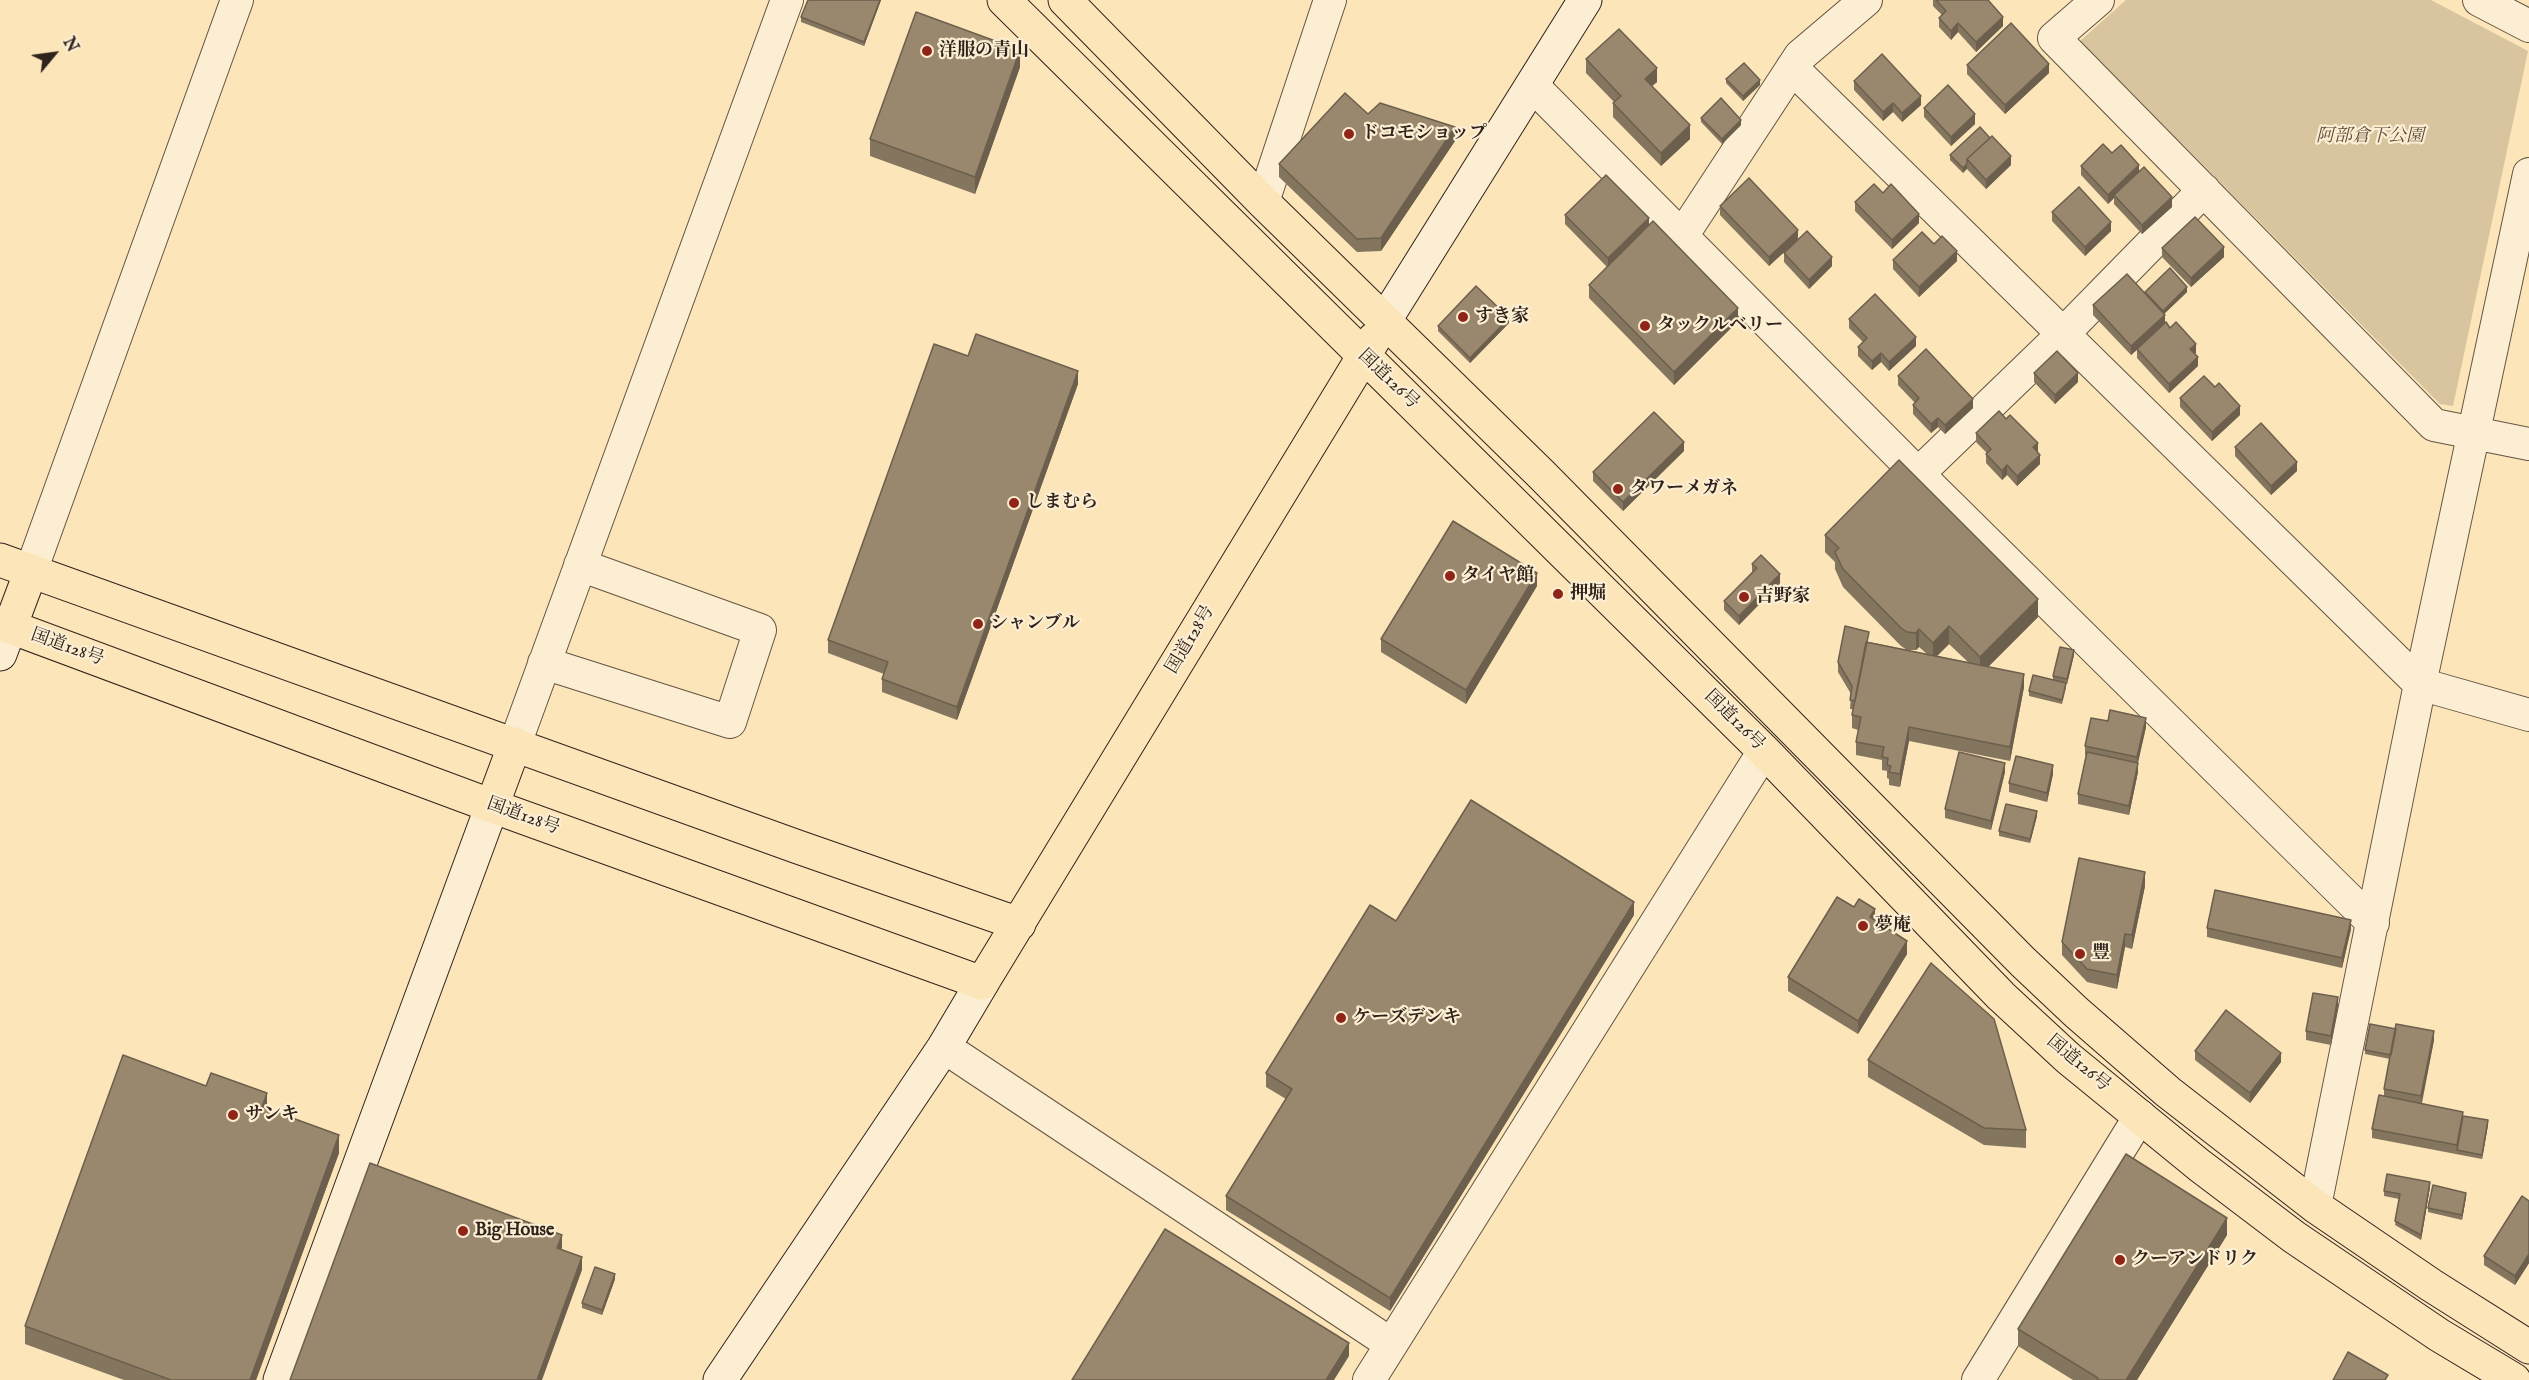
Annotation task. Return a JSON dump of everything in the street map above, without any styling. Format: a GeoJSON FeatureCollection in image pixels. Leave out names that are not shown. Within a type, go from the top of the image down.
{"type":"FeatureCollection","features":[{"type":"Feature","properties":{"kind":"highway","name":"国道126号"},"geometry":{"type":"LineString","coordinates":[[1004,0],[1764,751],[2001,996],[2068,1058],[2199,1166],[2294,1237],[2439,1335],[2514,1380]]}},
{"type":"Feature","properties":{"kind":"highway","name":"国道126号"},"geometry":{"type":"LineString","coordinates":[[1065,0],[1263,202],[1541,474],[2076,1012],[2168,1092],[2315,1206],[2431,1285],[2529,1347]]}},
{"type":"Feature","properties":{"kind":"highway","name":"国道128号"},"geometry":{"type":"LineString","coordinates":[[3,635],[492,806],[982,984],[1385,320]]}},
{"type":"Feature","properties":{"kind":"highway"},"geometry":{"type":"LineString","coordinates":[[0,560],[1018,924]]}},
{"type":"Feature","properties":{"kind":"highway"},"geometry":{"type":"LineString","coordinates":[[3,635],[31,571]]}},
{"type":"Feature","properties":{"kind":"highway"},"geometry":{"type":"LineString","coordinates":[[492,806],[515,744]]}},
{"type":"Feature","properties":{"kind":"street"},"geometry":{"type":"LineString","coordinates":[[31,571],[237,0]]}},
{"type":"Feature","properties":{"kind":"street"},"geometry":{"type":"LineString","coordinates":[[515,744],[787,0]]}},
{"type":"Feature","properties":{"kind":"street"},"geometry":{"type":"LineString","coordinates":[[1263,202],[1330,0]]}},
{"type":"Feature","properties":{"kind":"street"},"geometry":{"type":"LineString","coordinates":[[1385,320],[1585,0]]}},
{"type":"Feature","properties":{"kind":"street"},"geometry":{"type":"LineString","coordinates":[[1682,236],[1800,56],[1866,0]]}},
{"type":"Feature","properties":{"kind":"street"},"geometry":{"type":"LineString","coordinates":[[2098,0],[2054,38],[2434,425],[2529,444]]}},
{"type":"Feature","properties":{"kind":"street"},"geometry":{"type":"LineString","coordinates":[[2479,0],[2529,26]]}},
{"type":"Feature","properties":{"kind":"street"},"geometry":{"type":"LineString","coordinates":[[1792,68],[2420,684],[2529,715]]}},
{"type":"Feature","properties":{"kind":"street"},"geometry":{"type":"LineString","coordinates":[[1532,85],[1918,474],[2373,922]]}},
{"type":"Feature","properties":{"kind":"street"},"geometry":{"type":"LineString","coordinates":[[2315,1206],[2420,684],[2529,174]]}},
{"type":"Feature","properties":{"kind":"street"},"geometry":{"type":"LineString","coordinates":[[1918,474],[2062,335],[2204,190]]}},
{"type":"Feature","properties":{"kind":"street"},"geometry":{"type":"LineString","coordinates":[[544,663],[730,722],[760,630],[580,565]]}},
{"type":"Feature","properties":{"kind":"street"},"geometry":{"type":"LineString","coordinates":[[1369,1380],[1764,751]]}},
{"type":"Feature","properties":{"kind":"street"},"geometry":{"type":"LineString","coordinates":[[280,1380],[492,806]]}},
{"type":"Feature","properties":{"kind":"street"},"geometry":{"type":"LineString","coordinates":[[720,1380],[944,1047],[982,984]]}},
{"type":"Feature","properties":{"kind":"street"},"geometry":{"type":"LineString","coordinates":[[944,1047],[1391,1344]]}},
{"type":"Feature","properties":{"kind":"street"},"geometry":{"type":"LineString","coordinates":[[1978,1380],[2140,1116]]}},
{"type":"Feature","properties":{"kind":"green space","name":"阿部倉下公園"},"geometry":{"type":"Polygon","coordinates":[[[2126,0],[2431,0],[2528,51],[2453,406],[2440,404],[2080,41],[2126,0]]]}},
{"type":"Feature","properties":{"kind":"building"},"geometry":{"type":"Polygon","coordinates":[[[808,0],[880,0],[864,42],[801,17],[808,0]]]}},
{"type":"Feature","properties":{"kind":"building"},"geometry":{"type":"Polygon","coordinates":[[[1936,0],[1988,0],[2003,17],[1976,42],[1958,23],[1951,31],[1939,18],[1946,11],[1936,0]]]}},
{"type":"Feature","properties":{"kind":"building"},"geometry":{"type":"Polygon","coordinates":[[[916,12],[1020,50],[975,177],[870,139],[916,12]]]}},
{"type":"Feature","properties":{"kind":"building"},"geometry":{"type":"Polygon","coordinates":[[[2011,23],[2049,64],[2005,105],[1967,65],[2011,23]]]}},
{"type":"Feature","properties":{"kind":"building"},"geometry":{"type":"Polygon","coordinates":[[[1619,29],[1657,68],[1645,79],[1690,125],[1661,153],[1613,103],[1621,96],[1586,59],[1619,29]]]}},
{"type":"Feature","properties":{"kind":"building"},"geometry":{"type":"Polygon","coordinates":[[[1882,54],[1921,96],[1902,113],[1893,103],[1883,112],[1854,81],[1882,54]]]}},
{"type":"Feature","properties":{"kind":"building"},"geometry":{"type":"Polygon","coordinates":[[[1744,63],[1760,80],[1743,96],[1726,79],[1744,63]]]}},
{"type":"Feature","properties":{"kind":"building"},"geometry":{"type":"Polygon","coordinates":[[[1948,85],[1975,114],[1951,137],[1924,108],[1948,85]]]}},
{"type":"Feature","properties":{"kind":"building"},"geometry":{"type":"Polygon","coordinates":[[[1345,93],[1368,114],[1380,103],[1455,127],[1381,238],[1357,239],[1279,164],[1345,93]]]}},
{"type":"Feature","properties":{"kind":"building"},"geometry":{"type":"Polygon","coordinates":[[[1721,98],[1741,120],[1722,139],[1701,118],[1721,98]]]}},
{"type":"Feature","properties":{"kind":"building"},"geometry":{"type":"Polygon","coordinates":[[[1980,127],[1990,138],[1967,159],[1967,164],[1963,168],[1950,155],[1980,127]]]}},
{"type":"Feature","properties":{"kind":"building"},"geometry":{"type":"Polygon","coordinates":[[[1992,136],[2011,156],[1986,180],[1967,159],[1992,136]]]}},
{"type":"Feature","properties":{"kind":"building"},"geometry":{"type":"Polygon","coordinates":[[[2103,144],[2112,153],[2121,145],[2139,165],[2108,195],[2081,166],[2103,144]]]}},
{"type":"Feature","properties":{"kind":"building"},"geometry":{"type":"Polygon","coordinates":[[[2144,167],[2172,197],[2142,225],[2114,195],[2144,167]]]}},
{"type":"Feature","properties":{"kind":"building"},"geometry":{"type":"Polygon","coordinates":[[[1606,175],[1649,218],[1608,258],[1565,215],[1606,175]]]}},
{"type":"Feature","properties":{"kind":"building"},"geometry":{"type":"Polygon","coordinates":[[[1749,178],[1798,230],[1769,257],[1720,206],[1749,178]]]}},
{"type":"Feature","properties":{"kind":"building"},"geometry":{"type":"Polygon","coordinates":[[[1874,184],[1883,193],[1891,184],[1919,214],[1892,240],[1855,202],[1874,184]]]}},
{"type":"Feature","properties":{"kind":"building"},"geometry":{"type":"Polygon","coordinates":[[[2079,187],[2111,222],[2085,247],[2052,212],[2079,187]]]}},
{"type":"Feature","properties":{"kind":"building"},"geometry":{"type":"Polygon","coordinates":[[[2195,217],[2224,247],[2191,278],[2162,248],[2195,217]]]}},
{"type":"Feature","properties":{"kind":"building"},"geometry":{"type":"Polygon","coordinates":[[[1653,221],[1738,308],[1674,372],[1589,285],[1653,221]]]}},
{"type":"Feature","properties":{"kind":"building"},"geometry":{"type":"Polygon","coordinates":[[[1807,231],[1832,257],[1809,280],[1784,253],[1807,231]]]}},
{"type":"Feature","properties":{"kind":"building"},"geometry":{"type":"Polygon","coordinates":[[[1922,232],[1934,244],[1942,236],[1957,251],[1919,287],[1893,260],[1922,232]]]}},
{"type":"Feature","properties":{"kind":"building"},"geometry":{"type":"Polygon","coordinates":[[[2170,268],[2187,287],[2163,311],[2145,292],[2170,268]]]}},
{"type":"Feature","properties":{"kind":"building"},"geometry":{"type":"Polygon","coordinates":[[[2127,274],[2165,315],[2131,346],[2093,305],[2127,274]]]}},
{"type":"Feature","properties":{"kind":"building"},"geometry":{"type":"Polygon","coordinates":[[[1476,286],[1509,318],[1470,358],[1438,326],[1476,286]]]}},
{"type":"Feature","properties":{"kind":"building"},"geometry":{"type":"Polygon","coordinates":[[[1875,294],[1916,337],[1889,362],[1881,353],[1872,361],[1858,347],[1867,338],[1849,319],[1875,294]]]}},
{"type":"Feature","properties":{"kind":"building"},"geometry":{"type":"Polygon","coordinates":[[[2166,322],[2170,328],[2176,322],[2196,344],[2190,349],[2198,357],[2169,384],[2137,349],[2166,322]]]}},
{"type":"Feature","properties":{"kind":"building"},"geometry":{"type":"Polygon","coordinates":[[[976,334],[1078,371],[957,707],[882,679],[888,662],[828,640],[934,344],[968,356],[976,334]]]}},
{"type":"Feature","properties":{"kind":"building"},"geometry":{"type":"Polygon","coordinates":[[[1926,349],[1973,399],[1945,425],[1938,418],[1931,424],[1913,405],[1919,398],[1898,376],[1926,349]]]}},
{"type":"Feature","properties":{"kind":"building"},"geometry":{"type":"Polygon","coordinates":[[[2057,351],[2078,373],[2055,395],[2034,373],[2057,351]]]}},
{"type":"Feature","properties":{"kind":"building"},"geometry":{"type":"Polygon","coordinates":[[[2204,376],[2215,387],[2219,383],[2240,406],[2212,432],[2180,398],[2204,376]]]}},
{"type":"Feature","properties":{"kind":"building"},"geometry":{"type":"Polygon","coordinates":[[[1999,411],[2006,419],[2010,415],[2038,443],[2033,447],[2040,455],[2017,476],[2007,465],[2002,471],[1986,454],[1991,449],[1976,433],[1999,411]]]}},
{"type":"Feature","properties":{"kind":"building"},"geometry":{"type":"Polygon","coordinates":[[[1654,412],[1684,442],[1623,502],[1593,472],[1654,412]]]}},
{"type":"Feature","properties":{"kind":"building"},"geometry":{"type":"Polygon","coordinates":[[[2261,423],[2297,462],[2271,486],[2235,447],[2261,423]]]}},
{"type":"Feature","properties":{"kind":"building"},"geometry":{"type":"Polygon","coordinates":[[[1899,460],[2038,599],[1980,657],[1949,626],[1933,643],[1919,629],[1916,633],[1907,632],[1901,628],[1843,569],[1835,552],[1839,548],[1825,535],[1899,460]]]}},
{"type":"Feature","properties":{"kind":"building"},"geometry":{"type":"Polygon","coordinates":[[[1453,521],[1537,573],[1466,690],[1381,639],[1453,521]]]}},
{"type":"Feature","properties":{"kind":"building"},"geometry":{"type":"Polygon","coordinates":[[[1761,555],[1780,574],[1739,616],[1724,601],[1757,568],[1752,564],[1761,555]]]}},
{"type":"Feature","properties":{"kind":"building"},"geometry":{"type":"Polygon","coordinates":[[[1845,626],[1869,632],[1855,701],[1850,700],[1852,686],[1838,662],[1845,626]]]}},
{"type":"Feature","properties":{"kind":"building"},"geometry":{"type":"Polygon","coordinates":[[[1866,642],[2024,674],[2010,747],[1909,727],[1900,774],[1889,772],[1891,766],[1887,765],[1888,758],[1882,757],[1884,747],[1856,742],[1861,717],[1852,715],[1866,642]]]}},
{"type":"Feature","properties":{"kind":"building"},"geometry":{"type":"Polygon","coordinates":[[[2060,647],[2074,650],[2067,679],[2053,676],[2060,647]]]}},
{"type":"Feature","properties":{"kind":"building"},"geometry":{"type":"Polygon","coordinates":[[[2033,675],[2066,683],[2062,700],[2029,691],[2033,675]]]}},
{"type":"Feature","properties":{"kind":"building"},"geometry":{"type":"Polygon","coordinates":[[[2110,710],[2146,718],[2137,757],[2085,746],[2091,718],[2108,721],[2110,710]]]}},
{"type":"Feature","properties":{"kind":"building"},"geometry":{"type":"Polygon","coordinates":[[[1959,752],[2005,763],[1991,821],[1945,809],[1959,752]]]}},
{"type":"Feature","properties":{"kind":"building"},"geometry":{"type":"Polygon","coordinates":[[[2087,752],[2138,763],[2129,806],[2078,794],[2087,752]]]}},
{"type":"Feature","properties":{"kind":"building"},"geometry":{"type":"Polygon","coordinates":[[[2016,756],[2053,765],[2047,793],[2009,783],[2016,756]]]}},
{"type":"Feature","properties":{"kind":"building"},"geometry":{"type":"Polygon","coordinates":[[[1471,800],[1634,902],[1390,1298],[1226,1196],[1292,1089],[1266,1073],[1370,905],[1396,921],[1471,800]]]}},
{"type":"Feature","properties":{"kind":"building"},"geometry":{"type":"Polygon","coordinates":[[[2006,804],[2037,811],[2030,839],[1999,831],[2006,804]]]}},
{"type":"Feature","properties":{"kind":"building"},"geometry":{"type":"Polygon","coordinates":[[[2079,858],[2145,872],[2132,935],[2125,934],[2117,975],[2087,969],[2062,942],[2079,858]]]}},
{"type":"Feature","properties":{"kind":"building"},"geometry":{"type":"Polygon","coordinates":[[[2215,890],[2351,920],[2342,958],[2207,928],[2215,890]]]}},
{"type":"Feature","properties":{"kind":"building"},"geometry":{"type":"Polygon","coordinates":[[[1837,897],[1854,907],[1859,899],[1875,909],[1870,917],[1907,941],[1858,1021],[1788,977],[1837,897]]]}},
{"type":"Feature","properties":{"kind":"building"},"geometry":{"type":"Polygon","coordinates":[[[1931,963],[1994,1019],[2026,1130],[1984,1128],[1868,1060],[1931,963]]]}},
{"type":"Feature","properties":{"kind":"building"},"geometry":{"type":"Polygon","coordinates":[[[2313,993],[2338,997],[2331,1036],[2306,1031],[2313,993]]]}},
{"type":"Feature","properties":{"kind":"building"},"geometry":{"type":"Polygon","coordinates":[[[2226,1010],[2281,1053],[2250,1093],[2195,1051],[2226,1010]]]}},
{"type":"Feature","properties":{"kind":"building"},"geometry":{"type":"Polygon","coordinates":[[[2370,1024],[2396,1029],[2391,1055],[2365,1050],[2370,1024]]]}},
{"type":"Feature","properties":{"kind":"building"},"geometry":{"type":"Polygon","coordinates":[[[2396,1024],[2434,1031],[2421,1096],[2384,1089],[2396,1024]]]}},
{"type":"Feature","properties":{"kind":"building"},"geometry":{"type":"Polygon","coordinates":[[[123,1055],[206,1086],[211,1073],[267,1093],[262,1107],[339,1135],[250,1380],[171,1380],[25,1326],[123,1055]]]}},
{"type":"Feature","properties":{"kind":"building"},"geometry":{"type":"Polygon","coordinates":[[[2379,1095],[2463,1112],[2457,1145],[2372,1129],[2379,1095]]]}},
{"type":"Feature","properties":{"kind":"building"},"geometry":{"type":"Polygon","coordinates":[[[2463,1116],[2488,1120],[2482,1155],[2457,1150],[2463,1116]]]}},
{"type":"Feature","properties":{"kind":"building"},"geometry":{"type":"Polygon","coordinates":[[[2126,1154],[2227,1218],[2126,1380],[2097,1380],[2098,1378],[2018,1329],[2126,1154]]]}},
{"type":"Feature","properties":{"kind":"building"},"geometry":{"type":"Polygon","coordinates":[[[370,1163],[562,1235],[557,1248],[582,1257],[537,1380],[290,1380],[370,1163]]]}},
{"type":"Feature","properties":{"kind":"building"},"geometry":{"type":"Polygon","coordinates":[[[2387,1174],[2430,1182],[2421,1235],[2395,1221],[2400,1194],[2384,1191],[2387,1174]]]}},
{"type":"Feature","properties":{"kind":"building"},"geometry":{"type":"Polygon","coordinates":[[[2433,1185],[2466,1193],[2462,1215],[2428,1208],[2433,1185]]]}},
{"type":"Feature","properties":{"kind":"building"},"geometry":{"type":"Polygon","coordinates":[[[2522,1196],[2529,1201],[2529,1254],[2515,1276],[2484,1256],[2522,1196]]]}},
{"type":"Feature","properties":{"kind":"building"},"geometry":{"type":"Polygon","coordinates":[[[1165,1229],[1349,1343],[1326,1380],[1072,1380],[1165,1229]]]}},
{"type":"Feature","properties":{"kind":"building"},"geometry":{"type":"Polygon","coordinates":[[[595,1267],[615,1274],[602,1310],[582,1303],[595,1267]]]}},
{"type":"Feature","properties":{"kind":"building"},"geometry":{"type":"Polygon","coordinates":[[[2348,1352],[2388,1375],[2385,1380],[2333,1380],[2348,1352]]]}},
{"type":"Feature","properties":{"kind":"place","name":"洋服の青山"},"geometry":{"type":"Point","coordinates":[927,51]}},
{"type":"Feature","properties":{"kind":"place","name":"ドコモショップ"},"geometry":{"type":"Point","coordinates":[1349,134]}},
{"type":"Feature","properties":{"kind":"place","name":"すき家"},"geometry":{"type":"Point","coordinates":[1463,317]}},
{"type":"Feature","properties":{"kind":"place","name":"タックルベリー"},"geometry":{"type":"Point","coordinates":[1645,326]}},
{"type":"Feature","properties":{"kind":"place","name":"タワーメガネ"},"geometry":{"type":"Point","coordinates":[1618,489]}},
{"type":"Feature","properties":{"kind":"place","name":"しまむら"},"geometry":{"type":"Point","coordinates":[1014,503]}},
{"type":"Feature","properties":{"kind":"place","name":"タイヤ館"},"geometry":{"type":"Point","coordinates":[1450,576]}},
{"type":"Feature","properties":{"kind":"place","name":"押堀"},"geometry":{"type":"Point","coordinates":[1558,594]}},
{"type":"Feature","properties":{"kind":"place","name":"吉野家"},"geometry":{"type":"Point","coordinates":[1744,597]}},
{"type":"Feature","properties":{"kind":"place","name":"シャンブル"},"geometry":{"type":"Point","coordinates":[978,624]}},
{"type":"Feature","properties":{"kind":"place","name":"夢庵"},"geometry":{"type":"Point","coordinates":[1863,926]}},
{"type":"Feature","properties":{"kind":"place","name":"豐"},"geometry":{"type":"Point","coordinates":[2080,954]}},
{"type":"Feature","properties":{"kind":"place","name":"ケーズデンキ"},"geometry":{"type":"Point","coordinates":[1341,1018]}},
{"type":"Feature","properties":{"kind":"place","name":"サンキ"},"geometry":{"type":"Point","coordinates":[233,1115]}},
{"type":"Feature","properties":{"kind":"place","name":"Big House"},"geometry":{"type":"Point","coordinates":[463,1231]}},
{"type":"Feature","properties":{"kind":"place","name":"クーアンドリク"},"geometry":{"type":"Point","coordinates":[2120,1260]}}]}
